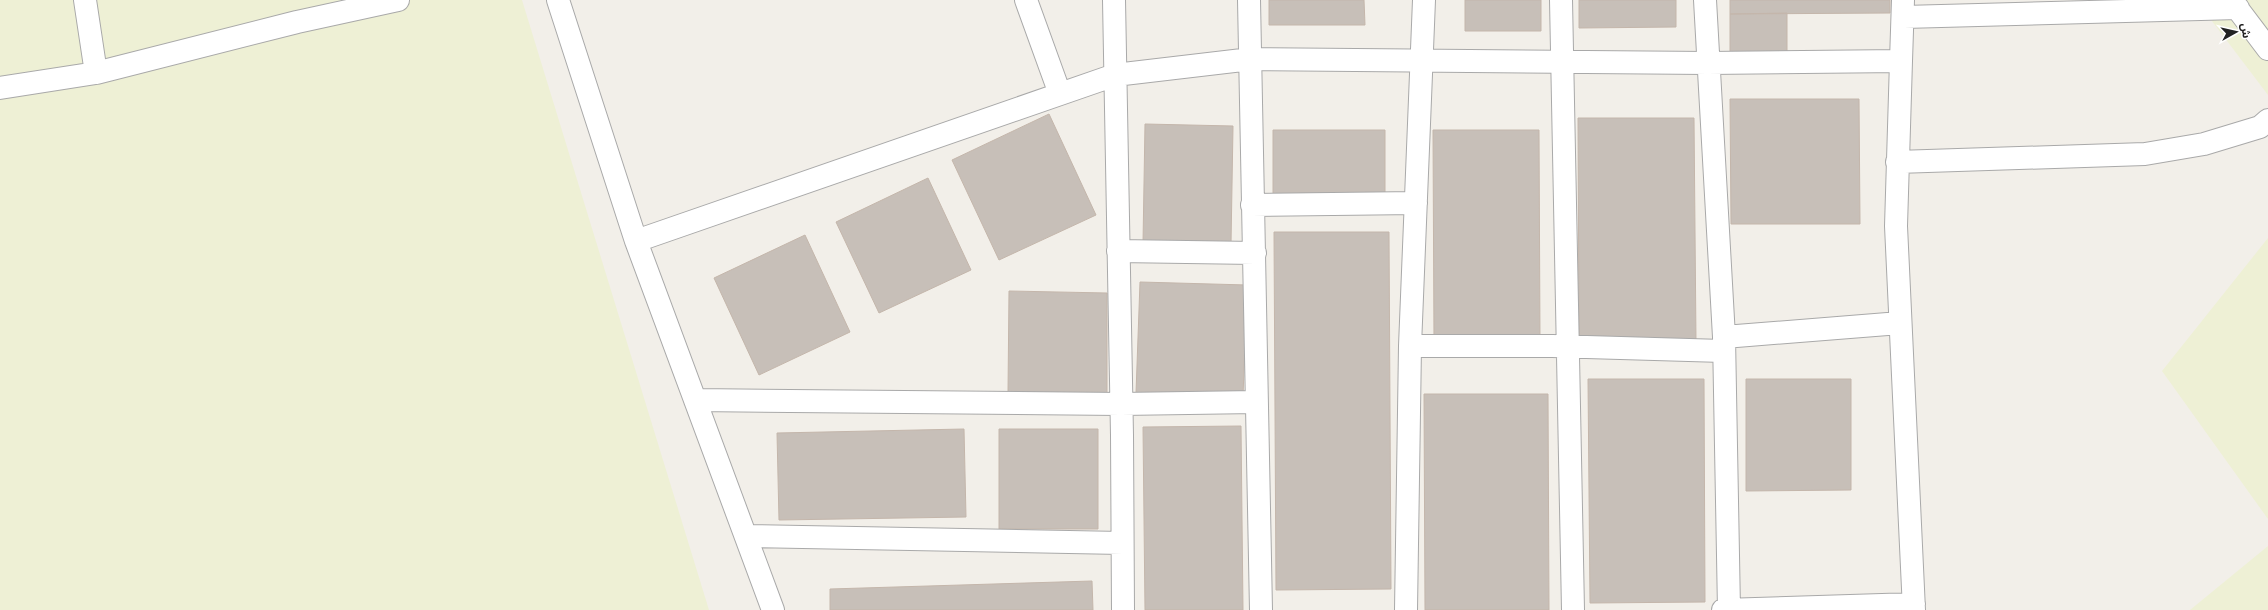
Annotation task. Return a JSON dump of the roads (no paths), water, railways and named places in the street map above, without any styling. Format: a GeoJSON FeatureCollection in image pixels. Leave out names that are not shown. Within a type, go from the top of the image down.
{"type":"FeatureCollection","features":[{"type":"Feature","properties":{"kind":"street"},"geometry":{"type":"LineString","coordinates":[[85,0],[96,73]]}},
{"type":"Feature","properties":{"kind":"street"},"geometry":{"type":"LineString","coordinates":[[0,88],[96,73],[297,22],[398,0]]}},
{"type":"Feature","properties":{"kind":"street"},"geometry":{"type":"LineString","coordinates":[[558,0],[636,241],[773,610]]}},
{"type":"Feature","properties":{"kind":"street"},"geometry":{"type":"LineString","coordinates":[[1026,0],[1060,94]]}},
{"type":"Feature","properties":{"kind":"street"},"geometry":{"type":"LineString","coordinates":[[1114,0],[1121,404],[1122,610]]}},
{"type":"Feature","properties":{"kind":"street"},"geometry":{"type":"LineString","coordinates":[[1249,0],[1261,610]]}},
{"type":"Feature","properties":{"kind":"street"},"geometry":{"type":"LineString","coordinates":[[1406,610],[1410,346],[1424,0]]}},
{"type":"Feature","properties":{"kind":"street"},"geometry":{"type":"LineString","coordinates":[[1561,0],[1573,610]]}},
{"type":"Feature","properties":{"kind":"street"},"geometry":{"type":"LineString","coordinates":[[1705,0],[1723,344],[1729,610]]}},
{"type":"Feature","properties":{"kind":"street"},"geometry":{"type":"LineString","coordinates":[[1723,610],[1914,607],[1896,226],[1896,162],[1903,9],[2235,4],[2268,49]]}},
{"type":"Feature","properties":{"kind":"street"},"geometry":{"type":"LineString","coordinates":[[636,241],[1115,75],[1251,59],[1708,63],[1901,61]]}},
{"type":"Feature","properties":{"kind":"street"},"geometry":{"type":"LineString","coordinates":[[1896,162],[2145,154],[2204,144],[2260,127],[2268,120]]}},
{"type":"Feature","properties":{"kind":"street"},"geometry":{"type":"LineString","coordinates":[[1252,205],[1416,202]]}},
{"type":"Feature","properties":{"kind":"street"},"geometry":{"type":"LineString","coordinates":[[1118,251],[1255,253]]}},
{"type":"Feature","properties":{"kind":"street"},"geometry":{"type":"LineString","coordinates":[[1410,346],[1569,347],[1723,344],[1900,323]]}},
{"type":"Feature","properties":{"kind":"street"},"geometry":{"type":"LineString","coordinates":[[695,400],[1121,404],[1256,402]]}},
{"type":"Feature","properties":{"kind":"street"},"geometry":{"type":"LineString","coordinates":[[746,536],[1122,543]]}}]}
